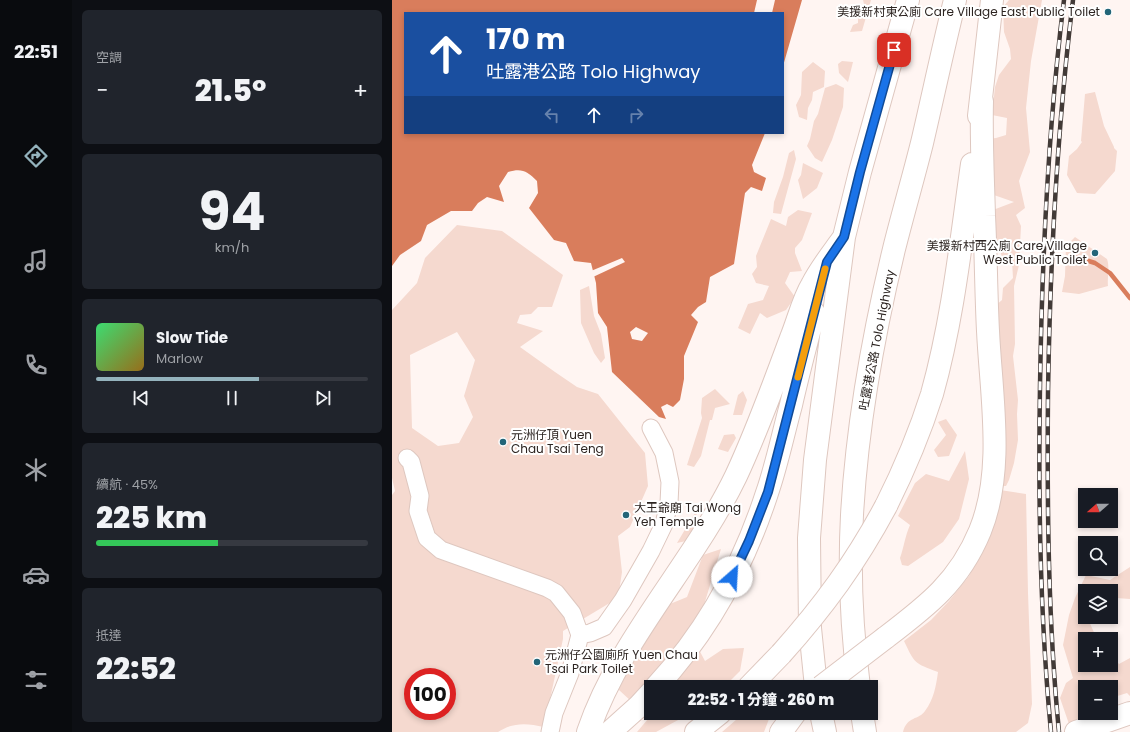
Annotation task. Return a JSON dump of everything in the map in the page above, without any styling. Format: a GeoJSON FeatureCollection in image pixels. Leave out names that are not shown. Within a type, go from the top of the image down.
{"type":"FeatureCollection","features":[{"type":"Feature","properties":{"kind":"main road"},"geometry":{"type":"LineString","coordinates":[[815,680],[810,628],[809,538],[815,460],[844,237],[860,172],[908,0]]}},
{"type":"Feature","properties":{"kind":"main road","name":"吐露港公路 Tolo Highway"},"geometry":{"type":"LineString","coordinates":[[858,680],[854,620],[852,517],[856,463],[872,357],[894,250],[955,0]]}},
{"type":"Feature","properties":{"kind":"main road"},"geometry":{"type":"LineString","coordinates":[[756,680],[808,625],[854,562],[886,506],[902,472],[932,394],[949,323],[955,287],[982,101],[992,0]]}},
{"type":"Feature","properties":{"kind":"main road"},"geometry":{"type":"LineString","coordinates":[[830,680],[927,605],[948,585],[958,572],[977,539],[985,518],[992,483],[994,439],[986,285],[981,141],[982,101]]}},
{"type":"Feature","properties":{"kind":"main road"},"geometry":{"type":"LineString","coordinates":[[588,732],[607,685],[622,658],[694,549],[736,476],[762,416],[811,285],[844,237]]}},
{"type":"Feature","properties":{"kind":"main road"},"geometry":{"type":"LineString","coordinates":[[663,680],[691,645],[720,600],[738,566],[759,517],[775,468],[827,262]]}},
{"type":"Feature","properties":{"kind":"main road"},"geometry":{"type":"LineString","coordinates":[[610,732],[644,701]]}},
{"type":"Feature","properties":{"kind":"main road"},"geometry":{"type":"LineString","coordinates":[[1076,732],[1130,713]]}},
{"type":"Feature","properties":{"kind":"main road"},"geometry":{"type":"LineString","coordinates":[[696,732],[711,720]]}},
{"type":"Feature","properties":{"kind":"main road"},"geometry":{"type":"LineString","coordinates":[[781,732],[790,720]]}},
{"type":"Feature","properties":{"kind":"main road"},"geometry":{"type":"LineString","coordinates":[[822,720],[825,732]]}},
{"type":"Feature","properties":{"kind":"main road"},"geometry":{"type":"LineString","coordinates":[[863,720],[865,732]]}},
{"type":"Feature","properties":{"kind":"street"},"geometry":{"type":"LineString","coordinates":[[580,635],[590,633],[604,627],[626,594],[651,551],[664,524],[669,503],[670,482],[664,453],[651,428]]}},
{"type":"Feature","properties":{"kind":"street"},"geometry":{"type":"LineString","coordinates":[[407,458],[411,462],[420,496],[418,511],[427,538],[442,550],[547,588],[556,593],[572,613],[580,635],[570,673],[554,713],[550,732]]}},
{"type":"Feature","properties":{"kind":"shaded area"},"geometry":{"type":"Polygon","coordinates":[[[392,0],[757,0],[754,12],[404,12],[404,134],[765,134],[752,165],[754,172],[766,178],[762,191],[751,187],[745,193],[734,264],[710,277],[706,302],[698,307],[691,315],[698,322],[684,356],[684,379],[680,400],[673,407],[667,404],[661,407],[666,419],[659,417],[612,372],[607,327],[598,313],[596,283],[591,263],[574,261],[566,243],[554,240],[529,208],[538,193],[537,181],[524,171],[517,170],[508,172],[499,186],[504,202],[487,197],[478,203],[472,211],[451,211],[427,225],[421,241],[400,255],[392,266],[392,0]],[[636,327],[630,332],[632,339],[642,341],[648,333],[636,327]]]}},
{"type":"Feature","properties":{"kind":"shaded area"},"geometry":{"type":"Polygon","coordinates":[[[775,0],[802,0],[784,63],[784,12],[772,12],[775,0]]]}},
{"type":"Feature","properties":{"kind":"shaded area"},"geometry":{"type":"Polygon","coordinates":[[[863,0],[871,0],[862,31],[850,32],[853,25],[858,23],[858,13],[865,8],[863,0]]]}},
{"type":"Feature","properties":{"kind":"shaded area"},"geometry":{"type":"Polygon","coordinates":[[[1009,0],[1042,0],[1031,61],[1026,108],[1030,152],[1019,181],[1025,208],[1016,215],[1021,226],[1019,265],[1014,286],[1015,344],[1013,356],[1018,400],[1018,440],[1014,463],[1006,486],[987,486],[998,449],[1006,444],[995,306],[1002,300],[1003,288],[1013,278],[1012,261],[1002,257],[998,244],[990,230],[993,210],[1014,202],[991,194],[987,139],[1006,135],[1007,118],[992,115],[995,87],[999,75],[1011,59],[1010,49],[1004,32],[1003,7],[1009,0]]]}},
{"type":"Feature","properties":{"kind":"shaded area"},"geometry":{"type":"Polygon","coordinates":[[[842,61],[853,62],[848,82],[839,73],[838,64],[842,61]]]}},
{"type":"Feature","properties":{"kind":"shaded area"},"geometry":{"type":"Polygon","coordinates":[[[813,62],[825,71],[824,87],[813,92],[812,100],[808,108],[807,120],[799,117],[796,105],[801,95],[802,72],[813,62]]]}},
{"type":"Feature","properties":{"kind":"shaded area"},"geometry":{"type":"Polygon","coordinates":[[[836,84],[844,88],[843,107],[832,140],[822,162],[815,158],[807,146],[825,88],[836,84]]]}},
{"type":"Feature","properties":{"kind":"shaded area"},"geometry":{"type":"Polygon","coordinates":[[[1095,92],[1104,126],[1114,148],[1117,151],[1115,171],[1095,194],[1077,193],[1067,175],[1069,156],[1082,142],[1085,94],[1095,92]]]}},
{"type":"Feature","properties":{"kind":"shaded area"},"geometry":{"type":"Polygon","coordinates":[[[794,150],[796,159],[781,214],[773,213],[774,202],[783,177],[789,153],[794,150]]]}},
{"type":"Feature","properties":{"kind":"shaded area"},"geometry":{"type":"Polygon","coordinates":[[[803,163],[823,173],[817,188],[803,199],[798,180],[801,175],[803,163]]]}},
{"type":"Feature","properties":{"kind":"shaded area"},"geometry":{"type":"Polygon","coordinates":[[[798,210],[812,213],[802,240],[795,248],[795,253],[802,271],[790,272],[785,283],[795,297],[786,310],[767,318],[760,313],[750,334],[738,328],[748,304],[763,300],[769,286],[756,283],[752,274],[757,267],[756,256],[771,219],[786,226],[788,217],[798,210]]]}},
{"type":"Feature","properties":{"kind":"shaded area"},"geometry":{"type":"Polygon","coordinates":[[[457,225],[502,231],[563,275],[552,307],[538,307],[531,314],[520,315],[517,323],[543,331],[520,347],[577,387],[598,394],[645,453],[648,486],[630,527],[618,536],[622,572],[618,598],[563,631],[563,639],[544,727],[520,724],[509,726],[498,732],[392,732],[392,495],[395,491],[392,478],[392,310],[417,283],[425,258],[457,225]],[[457,332],[410,355],[412,428],[438,446],[459,443],[473,417],[464,396],[475,360],[457,332]]]}},
{"type":"Feature","properties":{"kind":"shaded area"},"geometry":{"type":"Polygon","coordinates":[[[1075,237],[1107,259],[1108,286],[1079,294],[1062,292],[1065,276],[1066,246],[1075,237]]]}},
{"type":"Feature","properties":{"kind":"shaded area"},"geometry":{"type":"Polygon","coordinates":[[[589,286],[594,316],[601,334],[605,358],[601,363],[594,353],[581,323],[580,290],[589,286]]]}},
{"type":"Feature","properties":{"kind":"shaded area"},"geometry":{"type":"Polygon","coordinates":[[[715,389],[730,404],[715,408],[712,420],[710,420],[701,456],[694,467],[687,465],[702,418],[702,398],[715,389]]]}},
{"type":"Feature","properties":{"kind":"shaded area"},"geometry":{"type":"Polygon","coordinates":[[[743,391],[747,400],[742,415],[733,415],[738,395],[743,391]]]}},
{"type":"Feature","properties":{"kind":"shaded area"},"geometry":{"type":"Polygon","coordinates":[[[946,419],[957,435],[949,456],[938,457],[934,450],[946,435],[938,422],[946,419]]]}},
{"type":"Feature","properties":{"kind":"shaded area"},"geometry":{"type":"Polygon","coordinates":[[[734,434],[736,438],[728,452],[718,449],[724,435],[734,434]]]}},
{"type":"Feature","properties":{"kind":"shaded area"},"geometry":{"type":"Polygon","coordinates":[[[965,451],[969,479],[959,519],[943,542],[908,566],[902,565],[900,558],[910,525],[898,516],[915,483],[926,474],[949,481],[965,451]]]}},
{"type":"Feature","properties":{"kind":"shaded area"},"geometry":{"type":"Polygon","coordinates":[[[1000,490],[1026,494],[1032,704],[1028,723],[1016,732],[903,732],[907,723],[920,716],[931,702],[938,672],[924,667],[916,662],[904,641],[931,620],[949,601],[969,576],[990,536],[1000,490]]]}},
{"type":"Feature","properties":{"kind":"shaded area"},"geometry":{"type":"Polygon","coordinates":[[[696,511],[698,524],[695,542],[686,541],[677,543],[696,511]]]}},
{"type":"Feature","properties":{"kind":"shaded area"},"geometry":{"type":"Polygon","coordinates":[[[721,549],[704,605],[697,646],[705,661],[723,649],[744,648],[740,671],[731,680],[644,680],[644,693],[632,702],[619,690],[615,657],[630,634],[670,604],[687,597],[703,555],[721,549]]]}},
{"type":"Feature","properties":{"kind":"shaded area"},"geometry":{"type":"Polygon","coordinates":[[[1130,567],[1130,599],[1118,598],[1118,584],[1082,584],[1086,576],[1110,580],[1130,567]]]}},
{"type":"Feature","properties":{"kind":"shaded area"},"geometry":{"type":"Polygon","coordinates":[[[1078,592],[1078,624],[1090,624],[1094,632],[1078,632],[1078,672],[1118,672],[1118,663],[1119,664],[1130,658],[1130,696],[1127,693],[1118,696],[1118,680],[1078,680],[1078,720],[1081,720],[1069,724],[1060,698],[1066,683],[1073,678],[1063,645],[1069,615],[1078,592]]]}},
{"type":"Feature","properties":{"kind":"shaded area"},"geometry":{"type":"Polygon","coordinates":[[[647,720],[678,720],[656,732],[637,732],[647,720]]]}},
{"type":"Feature","properties":{"kind":"shaded area"},"geometry":{"type":"Polygon","coordinates":[[[736,720],[769,720],[764,732],[722,732],[736,720]]]}},
{"type":"Feature","properties":{"kind":"pier"},"geometry":{"type":"Polygon","coordinates":[[[622,258],[625,262],[593,277],[591,271],[622,258]]]}},
{"type":"Feature","properties":{"kind":"waterway"},"geometry":{"type":"LineString","coordinates":[[1076,257],[1095,263],[1110,273],[1130,298]]}},
{"type":"Feature","properties":{"kind":"railway"},"geometry":{"type":"LineString","coordinates":[[1051,732],[1042,602],[1039,472],[1040,386],[1042,289],[1050,144],[1058,48],[1064,0]]}},
{"type":"Feature","properties":{"kind":"railway"},"geometry":{"type":"LineString","coordinates":[[1059,732],[1050,605],[1048,393],[1050,295],[1055,196],[1067,49],[1073,0]]}},
{"type":"Feature","properties":{"kind":"slow traffic"},"geometry":{"type":"LineString","coordinates":[[798,377],[825,269]]}},
{"type":"Feature","properties":{"kind":"place","name":"美援新村東公廁 Care Village East Public Toilet"},"geometry":{"type":"Point","coordinates":[1108,12]}},
{"type":"Feature","properties":{"kind":"place","name":"美援新村西公廁 Care Village West Public Toilet"},"geometry":{"type":"Point","coordinates":[1095,253]}},
{"type":"Feature","properties":{"kind":"place","name":"元洲仔頂 Yuen Chau Tsai Teng"},"geometry":{"type":"Point","coordinates":[503,442]}},
{"type":"Feature","properties":{"kind":"place","name":"大王爺廟 Tai Wong Yeh Temple"},"geometry":{"type":"Point","coordinates":[626,515]}},
{"type":"Feature","properties":{"kind":"place","name":"元洲仔公園廁所 Yuen Chau Tsai Park Toilet"},"geometry":{"type":"Point","coordinates":[537,662]}},
{"type":"Feature","properties":{"kind":"route"},"geometry":{"type":"LineString","coordinates":[[732,577],[749,541],[768,492],[827,262],[844,237],[860,172],[894,50]]}}]}
